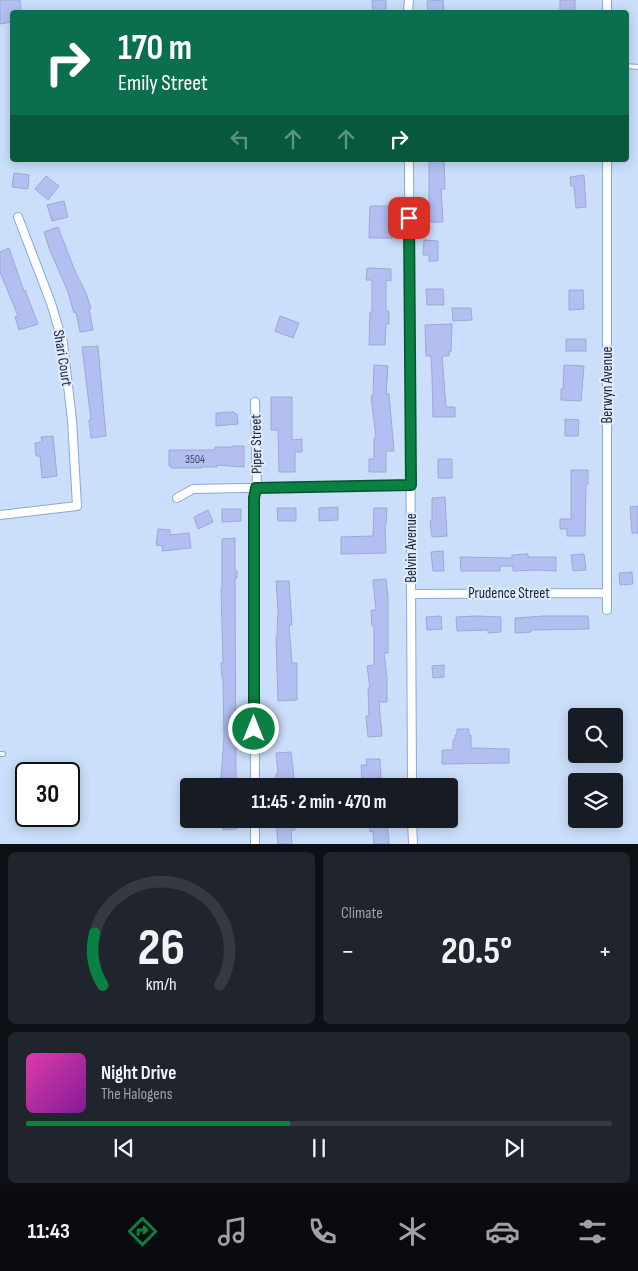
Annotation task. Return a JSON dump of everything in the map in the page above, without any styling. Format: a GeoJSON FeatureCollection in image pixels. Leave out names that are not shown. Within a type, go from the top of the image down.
{"type":"FeatureCollection","features":[{"type":"Feature","properties":{"kind":"street","name":"Belvin Avenue"},"geometry":{"type":"LineString","coordinates":[[409,162],[412,778]]}},
{"type":"Feature","properties":{"kind":"street","name":"Berwyn Avenue"},"geometry":{"type":"LineString","coordinates":[[607,162],[607,610]]}},
{"type":"Feature","properties":{"kind":"street","name":"Shari Court"},"geometry":{"type":"LineString","coordinates":[[0,515],[77,506],[72,420],[62,343],[51,303],[18,217]]}},
{"type":"Feature","properties":{"kind":"street","name":"Piper Street"},"geometry":{"type":"LineString","coordinates":[[255,402],[255,778]]}},
{"type":"Feature","properties":{"kind":"street"},"geometry":{"type":"LineString","coordinates":[[177,498],[192,489],[411,485]]}},
{"type":"Feature","properties":{"kind":"street","name":"Prudence Street"},"geometry":{"type":"LineString","coordinates":[[411,594],[607,593]]}},
{"type":"Feature","properties":{"kind":"street"},"geometry":{"type":"LineString","coordinates":[[255,828],[255,844]]}},
{"type":"Feature","properties":{"kind":"street"},"geometry":{"type":"LineString","coordinates":[[412,828],[413,844]]}},
{"type":"Feature","properties":{"kind":"building"},"geometry":{"type":"Polygon","coordinates":[[[0,0],[20,0],[21,10],[10,10],[10,22],[0,24],[0,0]]]}},
{"type":"Feature","properties":{"kind":"building"},"geometry":{"type":"Polygon","coordinates":[[[372,0],[386,0],[386,10],[373,10],[372,0]]]}},
{"type":"Feature","properties":{"kind":"building"},"geometry":{"type":"Polygon","coordinates":[[[443,0],[444,10],[428,10],[427,1],[443,0]]]}},
{"type":"Feature","properties":{"kind":"building"},"geometry":{"type":"Polygon","coordinates":[[[560,0],[575,0],[575,10],[560,10],[560,0]]]}},
{"type":"Feature","properties":{"kind":"building"},"geometry":{"type":"Polygon","coordinates":[[[429,162],[444,162],[445,189],[441,189],[443,222],[429,222],[429,162]]]}},
{"type":"Feature","properties":{"kind":"building"},"geometry":{"type":"Polygon","coordinates":[[[14,173],[29,175],[28,189],[12,187],[14,173]]]}},
{"type":"Feature","properties":{"kind":"building"},"geometry":{"type":"Polygon","coordinates":[[[584,175],[586,207],[576,208],[574,186],[571,186],[570,177],[584,175]]]}},
{"type":"Feature","properties":{"kind":"building"},"geometry":{"type":"Polygon","coordinates":[[[46,176],[59,186],[48,200],[35,189],[46,176]]]}},
{"type":"Feature","properties":{"kind":"building"},"geometry":{"type":"Polygon","coordinates":[[[64,201],[68,217],[52,221],[47,205],[64,201]]]}},
{"type":"Feature","properties":{"kind":"building"},"geometry":{"type":"Polygon","coordinates":[[[370,206],[392,206],[392,238],[369,238],[370,206]]]}},
{"type":"Feature","properties":{"kind":"building"},"geometry":{"type":"Polygon","coordinates":[[[58,227],[75,271],[86,293],[91,308],[89,309],[93,330],[80,332],[76,312],[74,313],[68,292],[49,248],[44,232],[58,227]]]}},
{"type":"Feature","properties":{"kind":"building"},"geometry":{"type":"Polygon","coordinates":[[[424,240],[438,241],[438,261],[429,261],[429,255],[423,255],[424,240]]]}},
{"type":"Feature","properties":{"kind":"building"},"geometry":{"type":"Polygon","coordinates":[[[9,248],[38,324],[19,330],[15,317],[18,316],[0,272],[0,252],[9,248]]]}},
{"type":"Feature","properties":{"kind":"building"},"geometry":{"type":"Polygon","coordinates":[[[367,268],[391,269],[391,281],[386,280],[386,311],[389,311],[389,324],[386,324],[385,345],[369,345],[372,280],[366,280],[367,268]]]}},
{"type":"Feature","properties":{"kind":"building"},"geometry":{"type":"Polygon","coordinates":[[[426,289],[443,289],[444,305],[427,305],[426,289]]]}},
{"type":"Feature","properties":{"kind":"building"},"geometry":{"type":"Polygon","coordinates":[[[569,290],[583,290],[584,309],[569,310],[569,290]]]}},
{"type":"Feature","properties":{"kind":"building"},"geometry":{"type":"Polygon","coordinates":[[[452,308],[471,308],[472,320],[453,321],[452,308]]]}},
{"type":"Feature","properties":{"kind":"building"},"geometry":{"type":"Polygon","coordinates":[[[280,316],[299,323],[293,338],[275,331],[280,316]]]}},
{"type":"Feature","properties":{"kind":"building"},"geometry":{"type":"Polygon","coordinates":[[[452,324],[451,352],[449,351],[449,356],[442,356],[446,407],[455,407],[455,417],[433,417],[431,356],[426,356],[425,325],[452,324]]]}},
{"type":"Feature","properties":{"kind":"building"},"geometry":{"type":"Polygon","coordinates":[[[566,339],[586,339],[586,351],[566,351],[566,339]]]}},
{"type":"Feature","properties":{"kind":"building"},"geometry":{"type":"Polygon","coordinates":[[[98,346],[106,436],[91,438],[89,420],[91,420],[82,347],[98,346]]]}},
{"type":"Feature","properties":{"kind":"building"},"geometry":{"type":"Polygon","coordinates":[[[374,365],[388,366],[386,394],[389,394],[394,451],[386,451],[386,472],[369,472],[369,459],[374,459],[374,438],[376,438],[371,396],[373,396],[374,365]]]}},
{"type":"Feature","properties":{"kind":"building"},"geometry":{"type":"Polygon","coordinates":[[[564,365],[584,366],[581,401],[561,400],[564,365]]]}},
{"type":"Feature","properties":{"kind":"building"},"geometry":{"type":"Polygon","coordinates":[[[271,397],[292,397],[292,440],[302,439],[302,452],[295,452],[295,472],[279,472],[278,430],[271,430],[271,397]]]}},
{"type":"Feature","properties":{"kind":"building"},"geometry":{"type":"Polygon","coordinates":[[[234,412],[237,414],[238,424],[216,426],[216,413],[234,412]]]}},
{"type":"Feature","properties":{"kind":"building"},"geometry":{"type":"Polygon","coordinates":[[[565,419],[579,420],[578,436],[565,436],[565,419]]]}},
{"type":"Feature","properties":{"kind":"building"},"geometry":{"type":"Polygon","coordinates":[[[53,436],[57,476],[42,478],[40,456],[36,456],[35,443],[42,442],[41,437],[53,436]]]}},
{"type":"Feature","properties":{"kind":"building"},"geometry":{"type":"Polygon","coordinates":[[[244,446],[244,467],[217,465],[217,467],[171,468],[169,466],[169,450],[215,450],[215,447],[244,446]]]}},
{"type":"Feature","properties":{"kind":"building"},"geometry":{"type":"Polygon","coordinates":[[[438,459],[452,459],[452,478],[438,478],[438,459]]]}},
{"type":"Feature","properties":{"kind":"building"},"geometry":{"type":"Polygon","coordinates":[[[571,470],[588,470],[585,536],[567,536],[567,529],[560,529],[560,519],[571,519],[571,470]]]}},
{"type":"Feature","properties":{"kind":"building"},"geometry":{"type":"Polygon","coordinates":[[[445,497],[447,536],[432,537],[430,521],[432,521],[432,498],[445,497]]]}},
{"type":"Feature","properties":{"kind":"building"},"geometry":{"type":"Polygon","coordinates":[[[638,506],[638,533],[632,533],[630,507],[638,506]]]}},
{"type":"Feature","properties":{"kind":"building"},"geometry":{"type":"Polygon","coordinates":[[[338,507],[338,520],[319,521],[319,508],[338,507]]]}},
{"type":"Feature","properties":{"kind":"building"},"geometry":{"type":"Polygon","coordinates":[[[277,508],[296,508],[296,521],[278,521],[277,508]]]}},
{"type":"Feature","properties":{"kind":"building"},"geometry":{"type":"Polygon","coordinates":[[[374,508],[387,508],[385,525],[386,553],[341,554],[341,537],[373,536],[374,508]]]}},
{"type":"Feature","properties":{"kind":"building"},"geometry":{"type":"Polygon","coordinates":[[[222,509],[241,509],[241,521],[222,522],[222,509]]]}},
{"type":"Feature","properties":{"kind":"building"},"geometry":{"type":"Polygon","coordinates":[[[208,510],[213,522],[198,529],[194,517],[208,510]]]}},
{"type":"Feature","properties":{"kind":"building"},"geometry":{"type":"Polygon","coordinates":[[[158,529],[170,530],[170,535],[189,533],[191,548],[162,551],[163,546],[156,545],[158,529]]]}},
{"type":"Feature","properties":{"kind":"building"},"geometry":{"type":"Polygon","coordinates":[[[235,538],[235,571],[237,571],[237,578],[235,578],[236,778],[221,778],[224,738],[221,663],[223,663],[222,539],[235,538]]]}},
{"type":"Feature","properties":{"kind":"building"},"geometry":{"type":"Polygon","coordinates":[[[443,551],[444,571],[433,571],[431,552],[443,551]]]}},
{"type":"Feature","properties":{"kind":"building"},"geometry":{"type":"Polygon","coordinates":[[[528,554],[528,557],[556,557],[556,571],[513,571],[513,566],[500,566],[500,571],[461,571],[460,557],[512,558],[512,555],[528,554]]]}},
{"type":"Feature","properties":{"kind":"building"},"geometry":{"type":"Polygon","coordinates":[[[584,554],[586,570],[573,571],[571,555],[584,554]]]}},
{"type":"Feature","properties":{"kind":"building"},"geometry":{"type":"Polygon","coordinates":[[[632,572],[633,584],[620,585],[619,573],[632,572]]]}},
{"type":"Feature","properties":{"kind":"building"},"geometry":{"type":"Polygon","coordinates":[[[386,579],[388,653],[384,653],[387,677],[387,702],[379,702],[382,736],[368,737],[366,716],[369,716],[368,688],[370,688],[367,666],[374,665],[374,626],[372,626],[371,610],[376,610],[373,580],[386,579]]]}},
{"type":"Feature","properties":{"kind":"building"},"geometry":{"type":"Polygon","coordinates":[[[276,581],[289,581],[292,625],[289,625],[292,663],[297,663],[297,700],[278,701],[276,637],[278,610],[276,581]]]}},
{"type":"Feature","properties":{"kind":"building"},"geometry":{"type":"Polygon","coordinates":[[[441,616],[442,629],[427,630],[426,617],[441,616]]]}},
{"type":"Feature","properties":{"kind":"building"},"geometry":{"type":"Polygon","coordinates":[[[588,616],[589,629],[531,630],[531,632],[515,633],[515,618],[588,616]]]}},
{"type":"Feature","properties":{"kind":"building"},"geometry":{"type":"Polygon","coordinates":[[[456,617],[501,617],[501,632],[488,633],[488,630],[457,631],[456,617]]]}},
{"type":"Feature","properties":{"kind":"building"},"geometry":{"type":"Polygon","coordinates":[[[444,665],[444,677],[433,678],[432,666],[444,665]]]}},
{"type":"Feature","properties":{"kind":"building"},"geometry":{"type":"Polygon","coordinates":[[[457,729],[469,729],[471,748],[509,749],[509,763],[442,764],[442,750],[453,750],[453,740],[455,740],[455,735],[457,735],[457,729]]]}},
{"type":"Feature","properties":{"kind":"building"},"geometry":{"type":"Polygon","coordinates":[[[291,752],[294,778],[276,778],[276,774],[278,774],[276,753],[291,752]]]}},
{"type":"Feature","properties":{"kind":"building"},"geometry":{"type":"Polygon","coordinates":[[[366,759],[380,759],[381,778],[362,778],[361,765],[367,765],[366,759]]]}},
{"type":"Feature","properties":{"kind":"building"},"geometry":{"type":"Polygon","coordinates":[[[223,828],[237,828],[237,829],[223,830],[223,828]]]}},
{"type":"Feature","properties":{"kind":"building"},"geometry":{"type":"Polygon","coordinates":[[[277,828],[295,828],[295,830],[291,830],[292,844],[278,844],[277,828]]]}},
{"type":"Feature","properties":{"kind":"building"},"geometry":{"type":"Polygon","coordinates":[[[370,828],[388,828],[389,844],[374,844],[373,831],[370,832],[370,828]]]}},
{"type":"Feature","properties":{"kind":"route"},"geometry":{"type":"LineString","coordinates":[[254,729],[254,498],[256,488],[411,485],[409,218]]}}]}
